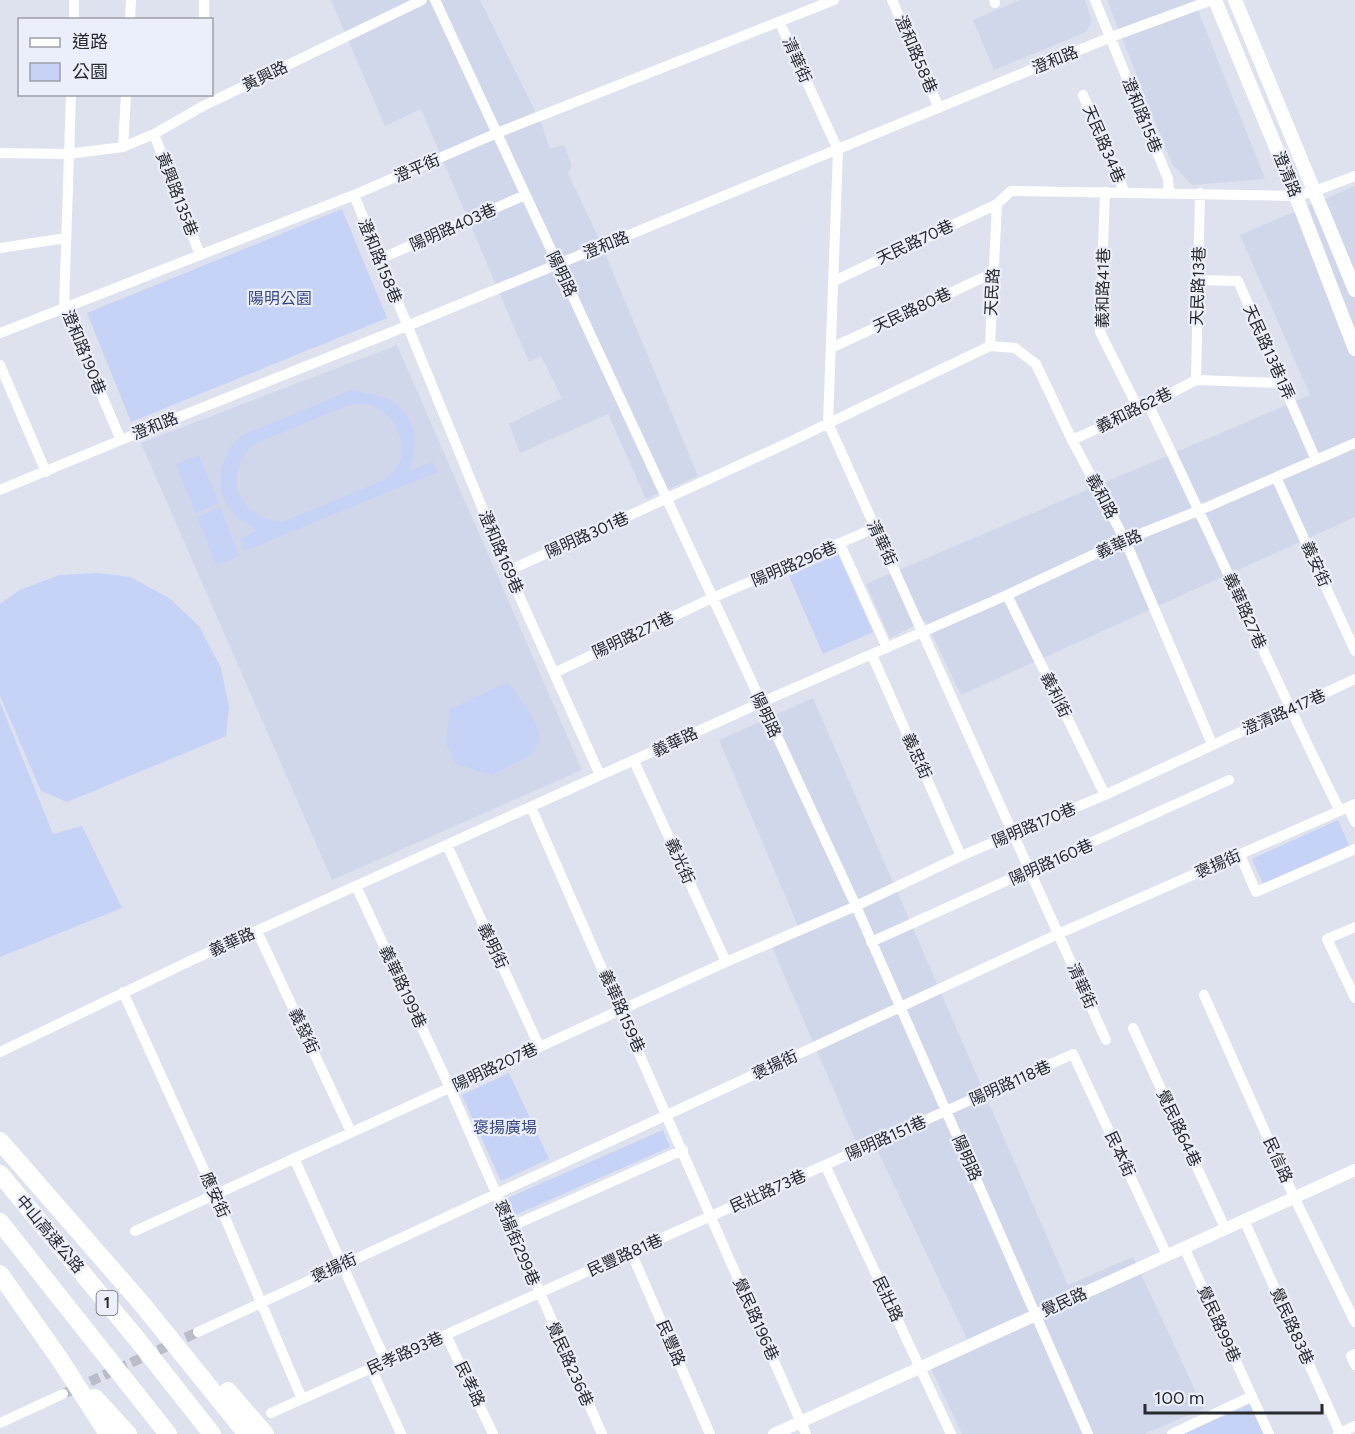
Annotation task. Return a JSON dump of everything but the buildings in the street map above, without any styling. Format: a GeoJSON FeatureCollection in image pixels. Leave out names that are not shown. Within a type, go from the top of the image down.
{"type":"FeatureCollection","features":[{"type":"Feature","properties":{"kind":"highway"},"geometry":{"type":"LineString","coordinates":[[0,1141],[179,1348],[247,1434]]}},
{"type":"Feature","properties":{"kind":"highway","name":"中山高速公路"},"geometry":{"type":"LineString","coordinates":[[0,1174],[137,1339],[212,1434]]}},
{"type":"Feature","properties":{"kind":"highway","name":"中山高速公路"},"geometry":{"type":"LineString","coordinates":[[0,1222],[168,1434]]}},
{"type":"Feature","properties":{"kind":"highway"},"geometry":{"type":"LineString","coordinates":[[0,1274],[61,1361],[108,1434]]}},
{"type":"Feature","properties":{"kind":"highway"},"geometry":{"type":"LineString","coordinates":[[179,1348],[226,1389],[265,1434]]}},
{"type":"Feature","properties":{"kind":"highway"},"geometry":{"type":"LineString","coordinates":[[61,1361],[128,1434]]}},
{"type":"Feature","properties":{"kind":"main road","name":"澄清路"},"geometry":{"type":"LineString","coordinates":[[1214,0],[1296,196],[1355,349]]}},
{"type":"Feature","properties":{"kind":"main road","name":"澄清路"},"geometry":{"type":"LineString","coordinates":[[1235,0],[1355,290]]}},
{"type":"Feature","properties":{"kind":"street"},"geometry":{"type":"LineString","coordinates":[[74,18],[75,0]]}},
{"type":"Feature","properties":{"kind":"street"},"geometry":{"type":"LineString","coordinates":[[130,18],[131,0]]}},
{"type":"Feature","properties":{"kind":"street"},"geometry":{"type":"LineString","coordinates":[[204,0],[204,18]]}},
{"type":"Feature","properties":{"kind":"street","name":"黃興路"},"geometry":{"type":"LineString","coordinates":[[213,95],[422,0]]}},
{"type":"Feature","properties":{"kind":"street","name":"陽明路"},"geometry":{"type":"LineString","coordinates":[[435,0],[856,906],[1089,1434]]}},
{"type":"Feature","properties":{"kind":"street","name":"澄平街"},"geometry":{"type":"LineString","coordinates":[[0,333],[354,195],[497,133],[834,0]]}},
{"type":"Feature","properties":{"kind":"street","name":"澄和路58巷"},"geometry":{"type":"LineString","coordinates":[[892,0],[939,108]]}},
{"type":"Feature","properties":{"kind":"street","name":"澄和路15巷"},"geometry":{"type":"LineString","coordinates":[[1095,0],[1168,179],[1169,193]]}},
{"type":"Feature","properties":{"kind":"street","name":"澄和路"},"geometry":{"type":"LineString","coordinates":[[0,490],[407,327],[1111,37],[1214,0]]}},
{"type":"Feature","properties":{"kind":"street","name":"清華街"},"geometry":{"type":"LineString","coordinates":[[780,22],[838,150],[828,423],[1106,1040]]}},
{"type":"Feature","properties":{"kind":"street","name":"天民路34巷"},"geometry":{"type":"LineString","coordinates":[[1083,95],[1125,193]]}},
{"type":"Feature","properties":{"kind":"street","name":"澄和路190巷"},"geometry":{"type":"LineString","coordinates":[[71,96],[63,308],[121,440]]}},
{"type":"Feature","properties":{"kind":"street"},"geometry":{"type":"LineString","coordinates":[[123,147],[126,96]]}},
{"type":"Feature","properties":{"kind":"street","name":"黃興路"},"geometry":{"type":"LineString","coordinates":[[0,153],[68,154],[123,147],[154,134],[203,100]]}},
{"type":"Feature","properties":{"kind":"street","name":"黃興路135巷"},"geometry":{"type":"LineString","coordinates":[[154,134],[200,255]]}},
{"type":"Feature","properties":{"kind":"street"},"geometry":{"type":"LineString","coordinates":[[997,204],[1011,191],[1296,196],[1355,176]]}},
{"type":"Feature","properties":{"kind":"street","name":"義和路41巷"},"geometry":{"type":"LineString","coordinates":[[1105,192],[1100,332],[1200,510]]}},
{"type":"Feature","properties":{"kind":"street","name":"天民路13巷"},"geometry":{"type":"LineString","coordinates":[[1196,380],[1200,193]]}},
{"type":"Feature","properties":{"kind":"street","name":"澄和路158巷"},"geometry":{"type":"LineString","coordinates":[[354,195],[407,327]]}},
{"type":"Feature","properties":{"kind":"street","name":"陽明路403巷"},"geometry":{"type":"LineString","coordinates":[[380,259],[525,195]]}},
{"type":"Feature","properties":{"kind":"street","name":"天民路70巷"},"geometry":{"type":"LineString","coordinates":[[834,280],[997,204]]}},
{"type":"Feature","properties":{"kind":"street","name":"天民路"},"geometry":{"type":"LineString","coordinates":[[990,346],[997,204]]}},
{"type":"Feature","properties":{"kind":"street"},"geometry":{"type":"LineString","coordinates":[[0,248],[66,238]]}},
{"type":"Feature","properties":{"kind":"street","name":"天民路80巷"},"geometry":{"type":"LineString","coordinates":[[831,348],[993,273]]}},
{"type":"Feature","properties":{"kind":"street","name":"天民路13巷1弄"},"geometry":{"type":"LineString","coordinates":[[1198,280],[1238,281],[1316,460]]}},
{"type":"Feature","properties":{"kind":"street","name":"澄和路169巷"},"geometry":{"type":"LineString","coordinates":[[407,327],[508,571],[600,775]]}},
{"type":"Feature","properties":{"kind":"street"},"geometry":{"type":"LineString","coordinates":[[666,500],[990,346]]}},
{"type":"Feature","properties":{"kind":"street","name":"義和路"},"geometry":{"type":"LineString","coordinates":[[990,346],[1015,348],[1036,364],[1072,440],[1125,540],[1212,744]]}},
{"type":"Feature","properties":{"kind":"street"},"geometry":{"type":"LineString","coordinates":[[0,365],[46,472]]}},
{"type":"Feature","properties":{"kind":"street"},"geometry":{"type":"LineString","coordinates":[[1196,380],[1282,382]]}},
{"type":"Feature","properties":{"kind":"street","name":"義和路62巷"},"geometry":{"type":"LineString","coordinates":[[1072,440],[1196,380]]}},
{"type":"Feature","properties":{"kind":"street","name":"義華路"},"geometry":{"type":"LineString","coordinates":[[0,1052],[123,992],[760,703],[1007,595],[1125,540],[1355,443]]}},
{"type":"Feature","properties":{"kind":"street","name":"義安街"},"geometry":{"type":"LineString","coordinates":[[1276,477],[1355,651]]}},
{"type":"Feature","properties":{"kind":"street","name":"陽明路301巷"},"geometry":{"type":"LineString","coordinates":[[508,571],[666,500]]}},
{"type":"Feature","properties":{"kind":"street","name":"義華路27巷"},"geometry":{"type":"LineString","coordinates":[[1200,510],[1290,711],[1355,822]]}},
{"type":"Feature","properties":{"kind":"street","name":"陽明路296巷"},"geometry":{"type":"LineString","coordinates":[[712,598],[875,528]]}},
{"type":"Feature","properties":{"kind":"street"},"geometry":{"type":"LineString","coordinates":[[840,544],[887,648]]}},
{"type":"Feature","properties":{"kind":"street","name":"義利街"},"geometry":{"type":"LineString","coordinates":[[1007,595],[1105,795]]}},
{"type":"Feature","properties":{"kind":"street","name":"陽明路271巷"},"geometry":{"type":"LineString","coordinates":[[554,673],[712,598]]}},
{"type":"Feature","properties":{"kind":"street","name":"義忠街"},"geometry":{"type":"LineString","coordinates":[[872,655],[961,856]]}},
{"type":"Feature","properties":{"kind":"street","name":"澄清路417巷"},"geometry":{"type":"LineString","coordinates":[[1212,744],[1290,711],[1355,679]]}},
{"type":"Feature","properties":{"kind":"street","name":"陽明路170巷"},"geometry":{"type":"LineString","coordinates":[[856,906],[961,856],[1105,795],[1212,744]]}},
{"type":"Feature","properties":{"kind":"street","name":"義光街"},"geometry":{"type":"LineString","coordinates":[[634,761],[726,962]]}},
{"type":"Feature","properties":{"kind":"street","name":"陽明路160巷"},"geometry":{"type":"LineString","coordinates":[[871,942],[1229,780]]}},
{"type":"Feature","properties":{"kind":"street","name":"義華路159巷"},"geometry":{"type":"LineString","coordinates":[[531,807],[711,1216]]}},
{"type":"Feature","properties":{"kind":"street","name":"褒揚街"},"geometry":{"type":"LineString","coordinates":[[198,1332],[1058,934],[1348,807]]}},
{"type":"Feature","properties":{"kind":"street","name":"義明街"},"geometry":{"type":"LineString","coordinates":[[447,845],[539,1046]]}},
{"type":"Feature","properties":{"kind":"street"},"geometry":{"type":"LineString","coordinates":[[1240,855],[1256,892],[1355,849]]}},
{"type":"Feature","properties":{"kind":"street","name":"義華路199巷"},"geometry":{"type":"LineString","coordinates":[[356,886],[496,1193]]}},
{"type":"Feature","properties":{"kind":"street","name":"陽明路207巷"},"geometry":{"type":"LineString","coordinates":[[135,1231],[539,1046],[856,906]]}},
{"type":"Feature","properties":{"kind":"street"},"geometry":{"type":"LineString","coordinates":[[1355,927],[1327,939],[1355,998]]}},
{"type":"Feature","properties":{"kind":"street","name":"義發街"},"geometry":{"type":"LineString","coordinates":[[257,931],[351,1132]]}},
{"type":"Feature","properties":{"kind":"street","name":"應安街"},"geometry":{"type":"LineString","coordinates":[[123,992],[215,1194],[302,1399]]}},
{"type":"Feature","properties":{"kind":"street","name":"民信路"},"geometry":{"type":"LineString","coordinates":[[1204,995],[1294,1197],[1355,1322]]}},
{"type":"Feature","properties":{"kind":"street","name":"覺民路64巷"},"geometry":{"type":"LineString","coordinates":[[1133,1028],[1226,1228]]}},
{"type":"Feature","properties":{"kind":"street","name":"陽明路118巷"},"geometry":{"type":"LineString","coordinates":[[946,1111],[1073,1054]]}},
{"type":"Feature","properties":{"kind":"street","name":"民本街"},"geometry":{"type":"LineString","coordinates":[[1073,1054],[1167,1255]]}},
{"type":"Feature","properties":{"kind":"street","name":"陽明路151巷"},"geometry":{"type":"LineString","coordinates":[[825,1165],[946,1111]]}},
{"type":"Feature","properties":{"kind":"street"},"geometry":{"type":"LineString","coordinates":[[510,1227],[683,1150]]}},
{"type":"Feature","properties":{"kind":"street"},"geometry":{"type":"LineString","coordinates":[[294,1158],[386,1362]]}},
{"type":"Feature","properties":{"kind":"street","name":"民壯路73巷"},"geometry":{"type":"LineString","coordinates":[[711,1216],[825,1165]]}},
{"type":"Feature","properties":{"kind":"street","name":"民壯路"},"geometry":{"type":"LineString","coordinates":[[825,1165],[951,1434]]}},
{"type":"Feature","properties":{"kind":"street","name":"覺民路"},"geometry":{"type":"LineString","coordinates":[[774,1434],[1355,1170]]}},
{"type":"Feature","properties":{"kind":"street","name":"褒揚街299巷"},"geometry":{"type":"LineString","coordinates":[[496,1193],[538,1293]]}},
{"type":"Feature","properties":{"kind":"street","name":"民豐路81巷"},"geometry":{"type":"LineString","coordinates":[[538,1293],[711,1216]]}},
{"type":"Feature","properties":{"kind":"street","name":"覺民路196巷"},"geometry":{"type":"LineString","coordinates":[[711,1216],[806,1434]]}},
{"type":"Feature","properties":{"kind":"street","name":"覺民路83巷"},"geometry":{"type":"LineString","coordinates":[[1244,1220],[1339,1433]]}},
{"type":"Feature","properties":{"kind":"street","name":"覺民路99巷"},"geometry":{"type":"LineString","coordinates":[[1184,1247],[1269,1434]]}},
{"type":"Feature","properties":{"kind":"street","name":"民豐路"},"geometry":{"type":"LineString","coordinates":[[631,1252],[710,1434]]}},
{"type":"Feature","properties":{"kind":"street","name":"民孝路93巷"},"geometry":{"type":"LineString","coordinates":[[271,1413],[538,1293]]}},
{"type":"Feature","properties":{"kind":"street","name":"覺民路236巷"},"geometry":{"type":"LineString","coordinates":[[538,1293],[602,1434]]}},
{"type":"Feature","properties":{"kind":"street","name":"民孝路"},"geometry":{"type":"LineString","coordinates":[[446,1335],[493,1434]]}},
{"type":"Feature","properties":{"kind":"street"},"geometry":{"type":"LineString","coordinates":[[1355,1354],[1351,1356],[1355,1365]]}},
{"type":"Feature","properties":{"kind":"street"},"geometry":{"type":"LineString","coordinates":[[371,1368],[401,1434]]}},
{"type":"Feature","properties":{"kind":"street"},"geometry":{"type":"LineString","coordinates":[[0,1423],[58,1396]]}},
{"type":"Feature","properties":{"kind":"street"},"geometry":{"type":"LineString","coordinates":[[1172,1434],[1252,1396]]}},
{"type":"Feature","properties":{"kind":"street"},"geometry":{"type":"LineString","coordinates":[[1339,1433],[1355,1426]]}},
{"type":"Feature","properties":{"kind":"shaded area"},"geometry":{"type":"Polygon","coordinates":[[[331,0],[480,0],[542,125],[550,149],[564,145],[572,166],[568,173],[600,241],[698,476],[646,499],[608,414],[520,453],[509,424],[562,398],[541,356],[529,362],[421,109],[385,126],[331,0]]]}},
{"type":"Feature","properties":{"kind":"shaded area"},"geometry":{"type":"Polygon","coordinates":[[[1020,0],[1085,0],[1092,21],[1086,32],[994,70],[973,20],[1020,0]]]}},
{"type":"Feature","properties":{"kind":"shaded area"},"geometry":{"type":"Polygon","coordinates":[[[1107,0],[1194,0],[1265,179],[1192,185],[1172,164],[1107,0]]]}},
{"type":"Feature","properties":{"kind":"shaded area"},"geometry":{"type":"Polygon","coordinates":[[[1355,186],[1355,517],[961,695],[925,620],[890,638],[866,584],[1310,395],[1240,235],[1355,186]]]}},
{"type":"Feature","properties":{"kind":"shaded area"},"geometry":{"type":"Polygon","coordinates":[[[397,345],[582,770],[332,880],[141,443],[397,345]]]}},
{"type":"Feature","properties":{"kind":"shaded area"},"geometry":{"type":"Polygon","coordinates":[[[813,698],[1068,1285],[1133,1257],[1204,1409],[1144,1434],[962,1434],[927,1360],[967,1339],[872,1139],[857,1144],[769,940],[798,926],[719,740],[813,698]]]}},
{"type":"Feature","properties":{"kind":"green space","name":"陽明公園"},"geometry":{"type":"Polygon","coordinates":[[[342,209],[387,318],[131,422],[87,313],[342,209]]]}},
{"type":"Feature","properties":{"kind":"green space"},"geometry":{"type":"Polygon","coordinates":[[[349,391],[367,393],[383,397],[396,404],[412,424],[415,437],[414,453],[409,471],[433,462],[437,472],[244,551],[240,539],[257,530],[237,517],[229,508],[221,488],[220,477],[226,456],[239,437],[349,391]],[[369,405],[346,406],[252,445],[238,469],[237,489],[243,501],[252,511],[262,517],[281,521],[384,480],[400,461],[402,448],[400,438],[397,429],[386,414],[369,405]]]}},
{"type":"Feature","properties":{"kind":"green space"},"geometry":{"type":"Polygon","coordinates":[[[199,455],[219,503],[195,513],[176,464],[199,455]]]}},
{"type":"Feature","properties":{"kind":"green space"},"geometry":{"type":"Polygon","coordinates":[[[220,507],[239,556],[216,565],[197,517],[220,507]]]}},
{"type":"Feature","properties":{"kind":"green space"},"geometry":{"type":"Polygon","coordinates":[[[838,554],[873,632],[823,654],[789,576],[838,554]]]}},
{"type":"Feature","properties":{"kind":"green space"},"geometry":{"type":"Polygon","coordinates":[[[98,573],[130,577],[169,598],[199,626],[221,668],[229,707],[226,736],[67,802],[41,791],[0,696],[0,604],[20,590],[59,575],[98,573]]]}},
{"type":"Feature","properties":{"kind":"green space"},"geometry":{"type":"Polygon","coordinates":[[[508,682],[534,718],[540,737],[531,755],[492,775],[456,764],[446,744],[450,709],[508,682]]]}},
{"type":"Feature","properties":{"kind":"green space"},"geometry":{"type":"Polygon","coordinates":[[[0,702],[53,834],[82,826],[122,908],[0,957],[0,702]]]}},
{"type":"Feature","properties":{"kind":"green space"},"geometry":{"type":"Polygon","coordinates":[[[1338,820],[1349,845],[1263,884],[1252,859],[1338,820]]]}},
{"type":"Feature","properties":{"kind":"green space","name":"褒揚廣場"},"geometry":{"type":"Polygon","coordinates":[[[509,1073],[549,1159],[501,1181],[462,1095],[509,1073]]]}},
{"type":"Feature","properties":{"kind":"green space"},"geometry":{"type":"Polygon","coordinates":[[[663,1130],[670,1147],[515,1215],[508,1198],[663,1130]]]}},
{"type":"Feature","properties":{"kind":"green space"},"geometry":{"type":"Polygon","coordinates":[[[1251,1404],[1265,1434],[1183,1434],[1251,1404]]]}},
{"type":"Feature","properties":{"kind":"tunnel"},"geometry":{"type":"LineString","coordinates":[[63,1394],[198,1332]]}}]}
